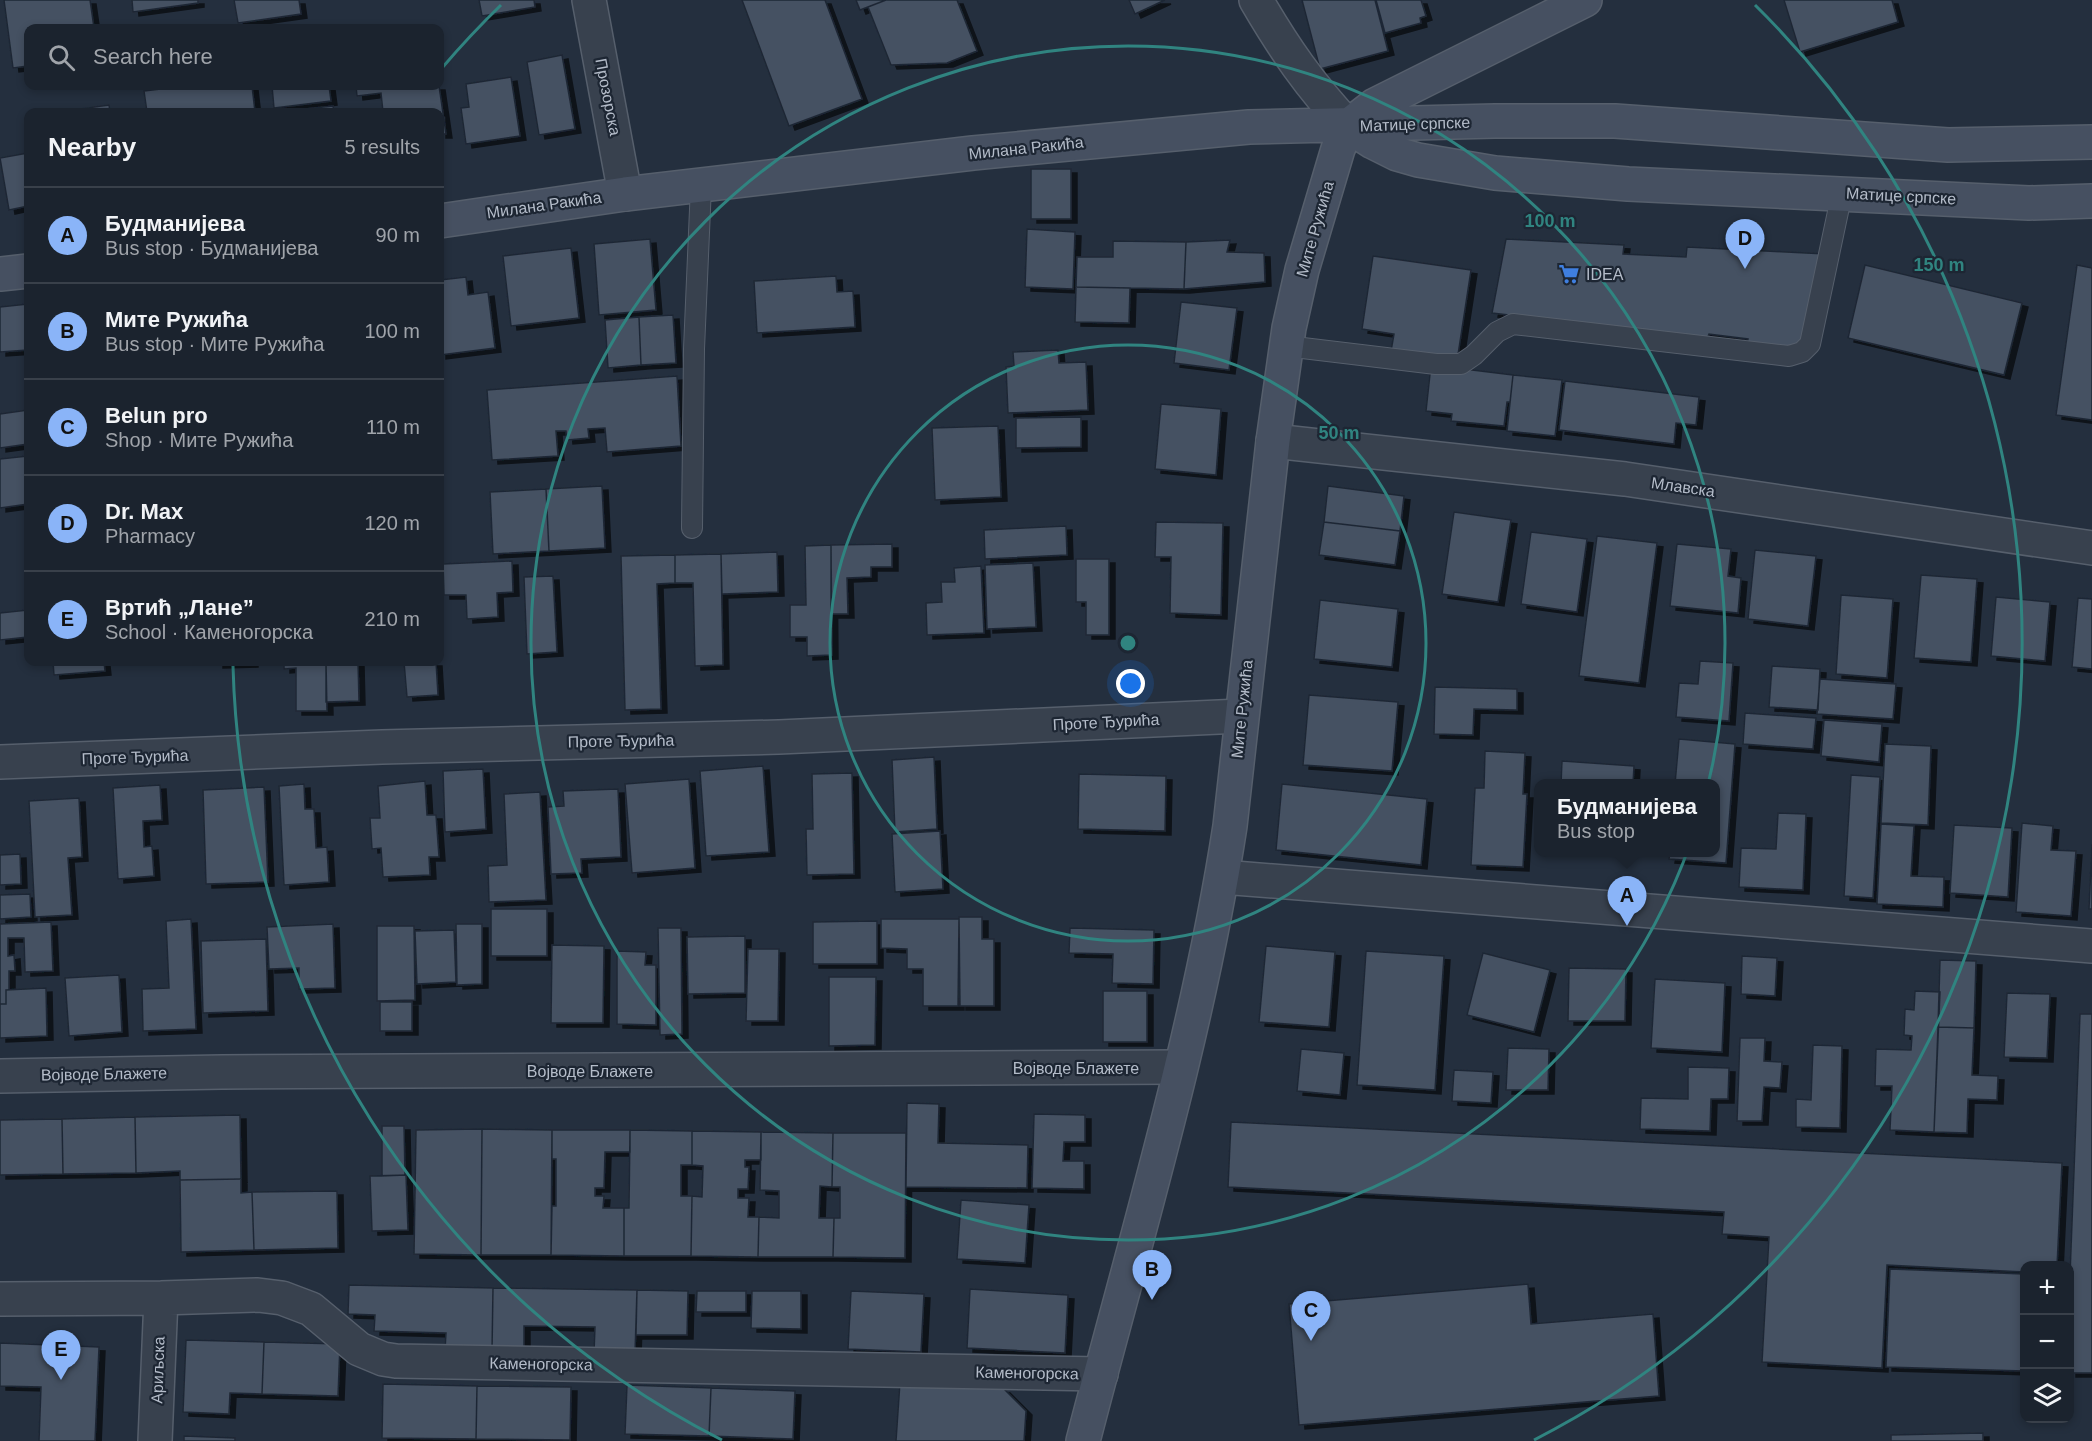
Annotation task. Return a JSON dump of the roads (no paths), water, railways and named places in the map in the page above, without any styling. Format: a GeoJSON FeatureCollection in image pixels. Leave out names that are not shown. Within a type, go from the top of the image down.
{"type":"FeatureCollection","features":[{"type":"Feature","properties":{"kind":"main road"},"geometry":{"type":"LineString","coordinates":[[1348,126],[1375,105],[1585,0]]}},
{"type":"Feature","properties":{"kind":"main road","name":"Матице српске"},"geometry":{"type":"LineString","coordinates":[[1348,126],[1496,121],[1615,121],[1948,144],[2092,142]]}},
{"type":"Feature","properties":{"kind":"main road","name":"Милана Ракића"},"geometry":{"type":"LineString","coordinates":[[444,220],[625,194],[973,153],[1250,127],[1348,126]]}},
{"type":"Feature","properties":{"kind":"main road","name":"Матице српске"},"geometry":{"type":"LineString","coordinates":[[1348,126],[1397,154],[1418,160],[1495,172],[1628,184],[2029,203],[2092,201]]}},
{"type":"Feature","properties":{"kind":"main road","name":"Мите Ружића"},"geometry":{"type":"LineString","coordinates":[[1083,1441],[1180,1067],[1222,877],[1286,346],[1297,291],[1321,202],[1332,165],[1348,126]]}},
{"type":"Feature","properties":{"kind":"main road"},"geometry":{"type":"LineString","coordinates":[[0,274],[24,271]]}},
{"type":"Feature","properties":{"kind":"street","name":"Прозорска"},"geometry":{"type":"LineString","coordinates":[[589,0],[625,194]]}},
{"type":"Feature","properties":{"kind":"street"},"geometry":{"type":"LineString","coordinates":[[1256,0],[1282,44],[1307,79],[1348,126]]}},
{"type":"Feature","properties":{"kind":"street","name":"Млавска"},"geometry":{"type":"LineString","coordinates":[[1273,441],[1625,479],[2092,548]]}},
{"type":"Feature","properties":{"kind":"street","name":"Проте Ђурића"},"geometry":{"type":"LineString","coordinates":[[0,762],[382,747],[779,737],[1241,716]]}},
{"type":"Feature","properties":{"kind":"street"},"geometry":{"type":"LineString","coordinates":[[1222,877],[2092,946]]}},
{"type":"Feature","properties":{"kind":"street","name":"Војводе Блажете"},"geometry":{"type":"LineString","coordinates":[[0,1076],[234,1072],[1180,1067]]}},
{"type":"Feature","properties":{"kind":"street","name":"Каменогорска"},"geometry":{"type":"LineString","coordinates":[[0,1299],[258,1295],[282,1298],[311,1309],[359,1349],[383,1359],[396,1361],[1101,1374]]}},
{"type":"Feature","properties":{"kind":"street","name":"Ариљска"},"geometry":{"type":"LineString","coordinates":[[155,1441],[161,1298]]}},
{"type":"Feature","properties":{"kind":"lane"},"geometry":{"type":"LineString","coordinates":[[692,528],[694,349],[701,186]]}},
{"type":"Feature","properties":{"kind":"lane"},"geometry":{"type":"LineString","coordinates":[[1286,346],[1436,364],[1461,364],[1474,355],[1497,332],[1513,324],[1789,356],[1802,352],[1810,344],[1842,193]]}},
{"type":"Feature","properties":{"kind":"place","name":"Dr. Max"},"geometry":{"type":"Point","coordinates":[1745,269]}},
{"type":"Feature","properties":{"kind":"place","name":"IDEA"},"geometry":{"type":"Point","coordinates":[1569,274]}},
{"type":"Feature","properties":{"kind":"place","name":"Будманијева"},"geometry":{"type":"Point","coordinates":[1627,926]}},
{"type":"Feature","properties":{"kind":"place","name":"Мите Ружића"},"geometry":{"type":"Point","coordinates":[1152,1300]}},
{"type":"Feature","properties":{"kind":"place","name":"Belun pro"},"geometry":{"type":"Point","coordinates":[1311,1341]}},
{"type":"Feature","properties":{"kind":"place","name":"Вртић „Лане”"},"geometry":{"type":"Point","coordinates":[61,1380]}}]}
